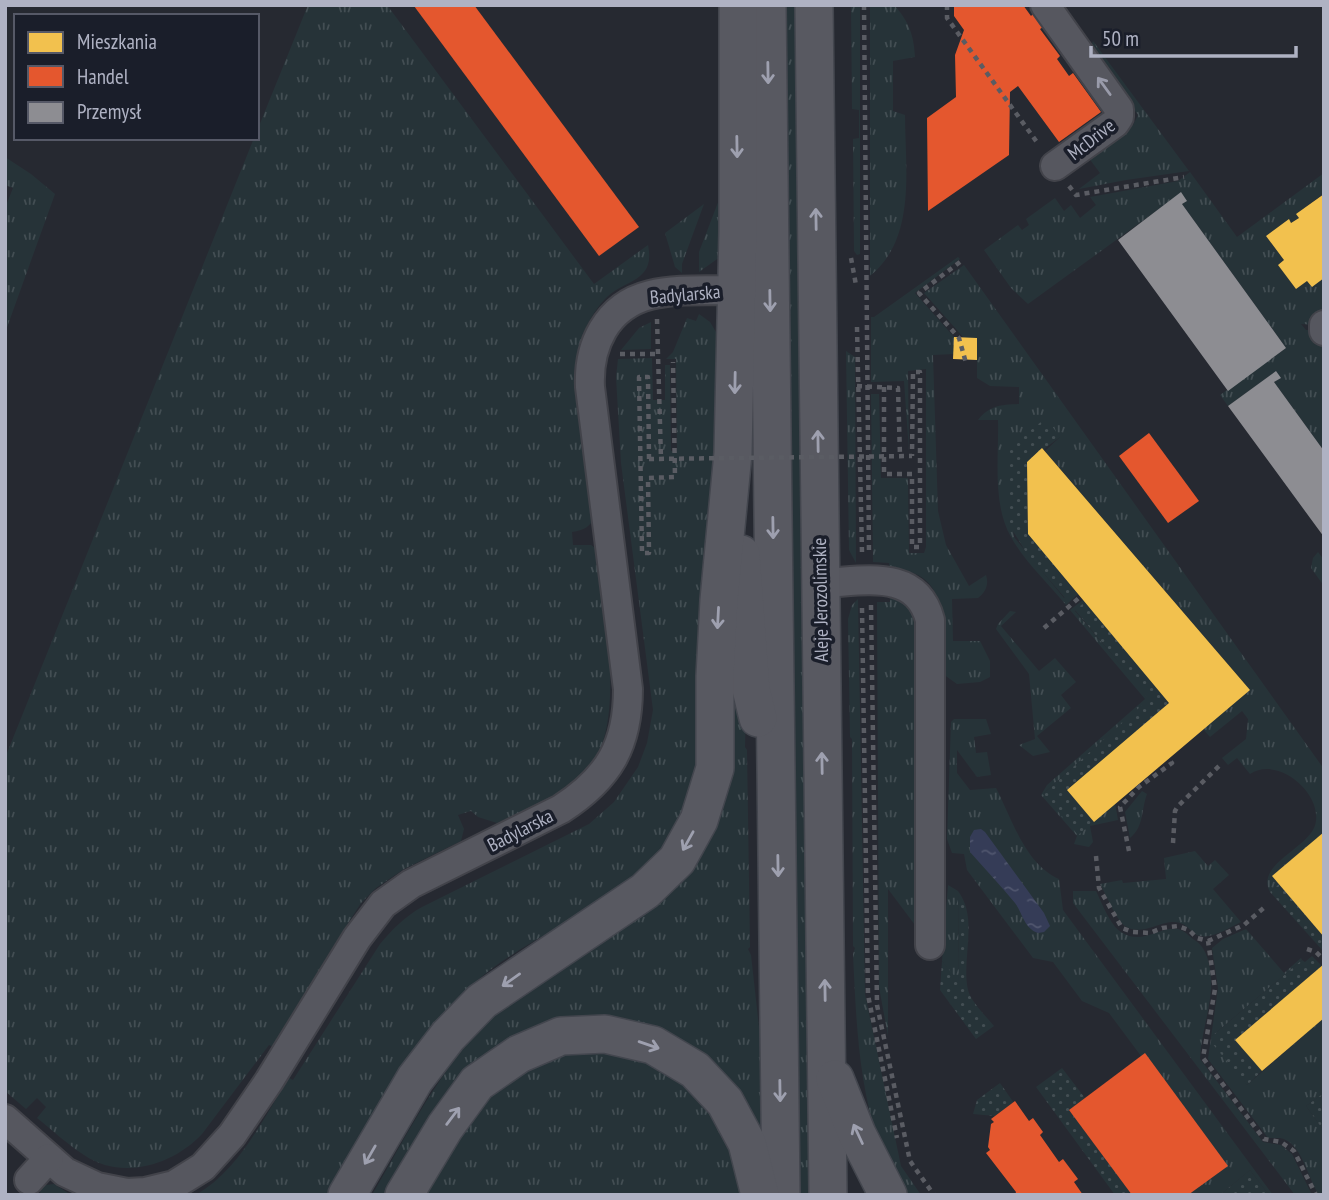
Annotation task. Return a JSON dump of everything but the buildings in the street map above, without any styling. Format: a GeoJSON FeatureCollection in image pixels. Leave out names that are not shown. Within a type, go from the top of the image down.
{"type":"FeatureCollection","features":[{"type":"Feature","properties":{"kind":"main road"},"geometry":{"type":"LineString","coordinates":[[348,1195],[415,1079],[448,1035],[482,1001],[645,891],[677,860],[699,820],[715,768],[715,676],[719,600],[733,453],[737,290],[738,5]]}},
{"type":"Feature","properties":{"kind":"main road"},"geometry":{"type":"LineString","coordinates":[[767,5],[781,1195]]}},
{"type":"Feature","properties":{"kind":"main road","name":"Aleje Jerozolimskie"},"geometry":{"type":"LineString","coordinates":[[814,5],[828,1195]]}},
{"type":"Feature","properties":{"kind":"main road"},"geometry":{"type":"LineString","coordinates":[[733,453],[751,690],[777,798]]}},
{"type":"Feature","properties":{"kind":"main road"},"geometry":{"type":"LineString","coordinates":[[404,1195],[445,1127],[477,1083],[519,1054],[561,1036],[605,1034],[653,1045],[695,1070],[725,1102],[747,1143],[760,1195]]}},
{"type":"Feature","properties":{"kind":"main road"},"geometry":{"type":"LineString","coordinates":[[826,1058],[857,1134],[888,1195]]}},
{"type":"Feature","properties":{"kind":"street","name":"McDrive"},"geometry":{"type":"LineString","coordinates":[[1045,5],[1119,109],[1119,117],[1115,123],[1055,166]]}},
{"type":"Feature","properties":{"kind":"street","name":"Badylarska"},"geometry":{"type":"LineString","coordinates":[[5,1119],[65,1172],[102,1189],[127,1194],[174,1185],[203,1167],[218,1152],[269,1081],[356,938],[383,904],[411,884],[561,809],[594,784],[615,756],[623,734],[628,689],[590,387],[593,350],[610,321],[624,307],[640,298],[655,293],[737,290]]}},
{"type":"Feature","properties":{"kind":"street"},"geometry":{"type":"LineString","coordinates":[[1324,325],[1324,331]]}},
{"type":"Feature","properties":{"kind":"street"},"geometry":{"type":"LineString","coordinates":[[819,583],[896,582],[916,593],[930,620],[930,946]]}},
{"type":"Feature","properties":{"kind":"street"},"geometry":{"type":"LineString","coordinates":[[29,1180],[48,1158]]}},
{"type":"Feature","properties":{"kind":"path"},"geometry":{"type":"LineString","coordinates":[[864,5],[869,565]]}},
{"type":"Feature","properties":{"kind":"path"},"geometry":{"type":"LineString","coordinates":[[947,5],[947,18],[1076,195],[1184,177]]}},
{"type":"Feature","properties":{"kind":"path"},"geometry":{"type":"LineString","coordinates":[[986,72],[992,68]]}},
{"type":"Feature","properties":{"kind":"path"},"geometry":{"type":"LineString","coordinates":[[961,262],[919,293],[959,338],[966,363]]}},
{"type":"Feature","properties":{"kind":"path"},"geometry":{"type":"LineString","coordinates":[[657,315],[661,459]]}},
{"type":"Feature","properties":{"kind":"path"},"geometry":{"type":"LineString","coordinates":[[857,327],[862,566]]}},
{"type":"Feature","properties":{"kind":"path"},"geometry":{"type":"LineString","coordinates":[[615,354],[659,354]]}},
{"type":"Feature","properties":{"kind":"path"},"geometry":{"type":"LineString","coordinates":[[673,362],[675,477],[648,478],[649,553],[642,554],[639,377],[648,377],[649,459],[661,459],[900,456],[912,456],[913,372],[920,372],[920,547],[912,547],[912,474],[884,474],[884,387]]}},
{"type":"Feature","properties":{"kind":"path"},"geometry":{"type":"LineString","coordinates":[[857,386],[898,388],[900,456]]}},
{"type":"Feature","properties":{"kind":"path"},"geometry":{"type":"LineString","coordinates":[[871,597],[877,1005],[910,1161],[934,1195]]}},
{"type":"Feature","properties":{"kind":"path"},"geometry":{"type":"LineString","coordinates":[[1044,628],[1080,597]]}},
{"type":"Feature","properties":{"kind":"path"},"geometry":{"type":"LineString","coordinates":[[862,598],[868,995],[900,1149]]}},
{"type":"Feature","properties":{"kind":"path"},"geometry":{"type":"LineString","coordinates":[[1129,851],[1120,807],[1139,787],[1171,763],[1168,759]]}},
{"type":"Feature","properties":{"kind":"path"},"geometry":{"type":"LineString","coordinates":[[1174,843],[1175,811],[1219,766]]}},
{"type":"Feature","properties":{"kind":"path"},"geometry":{"type":"LineString","coordinates":[[1096,856],[1099,888],[1122,928],[1133,932],[1150,933],[1178,926],[1208,942],[1244,925],[1267,905]]}},
{"type":"Feature","properties":{"kind":"path"},"geometry":{"type":"LineString","coordinates":[[1208,942],[1215,989],[1203,1058],[1264,1139],[1282,1142],[1294,1151],[1316,1195]]}},
{"type":"Feature","properties":{"kind":"path"},"geometry":{"type":"LineString","coordinates":[[1307,949],[1316,952],[1324,960]]}},
{"type":"Feature","properties":{"kind":"green space"},"geometry":{"type":"Polygon","coordinates":[[[308,5],[387,5],[594,284],[648,245],[649,257],[643,274],[612,292],[586,327],[579,347],[574,379],[596,516],[586,527],[572,532],[573,545],[591,545],[598,550],[610,664],[607,724],[600,749],[588,769],[568,786],[497,823],[478,817],[471,811],[458,815],[464,829],[461,841],[404,869],[376,888],[361,903],[329,953],[276,1048],[269,1045],[202,1134],[190,1145],[177,1154],[146,1166],[114,1167],[84,1155],[37,1118],[46,1107],[37,1098],[26,1109],[5,1091],[5,758],[253,140],[259,140],[259,126],[308,5]]]}},
{"type":"Feature","properties":{"kind":"green space"},"geometry":{"type":"Polygon","coordinates":[[[783,5],[797,5],[811,1195],[799,1195],[783,5]]]}},
{"type":"Feature","properties":{"kind":"green space"},"geometry":{"type":"Polygon","coordinates":[[[851,5],[860,5],[860,254],[857,255],[854,251],[853,139],[859,138],[859,110],[852,109],[851,5]]]}},
{"type":"Feature","properties":{"kind":"green space"},"geometry":{"type":"Polygon","coordinates":[[[870,5],[894,5],[910,29],[915,57],[893,61],[893,111],[905,115],[905,201],[895,242],[885,260],[870,276],[870,5]]]}},
{"type":"Feature","properties":{"kind":"green space"},"geometry":{"type":"Polygon","coordinates":[[[1093,41],[1189,171],[1079,189],[1100,173],[1088,157],[1133,125],[1138,115],[1090,47],[1093,41]]]}},
{"type":"Feature","properties":{"kind":"green space"},"geometry":{"type":"Polygon","coordinates":[[[5,157],[55,194],[5,333],[5,208],[13,188],[5,185],[5,157]]]}},
{"type":"Feature","properties":{"kind":"green space"},"geometry":{"type":"Polygon","coordinates":[[[1190,172],[1237,237],[1324,173],[1323,194],[1296,214],[1299,218],[1291,223],[1288,220],[1266,236],[1284,260],[1278,265],[1296,289],[1307,281],[1312,287],[1324,278],[1324,303],[1317,325],[1301,324],[1306,330],[1317,330],[1319,341],[1324,347],[1324,451],[1274,382],[1280,378],[1276,371],[1228,406],[1220,395],[1286,348],[1182,204],[1186,201],[1181,193],[1028,304],[1011,288],[984,250],[1018,225],[1022,230],[1029,225],[1026,219],[1055,198],[1064,211],[1071,205],[1080,218],[1096,205],[1090,197],[1178,181],[1190,172]]]}},
{"type":"Feature","properties":{"kind":"green space"},"geometry":{"type":"Polygon","coordinates":[[[722,192],[720,257],[699,272],[699,252],[722,192]]]}},
{"type":"Feature","properties":{"kind":"green space"},"geometry":{"type":"Polygon","coordinates":[[[704,204],[682,264],[682,273],[675,267],[665,233],[704,204]]]}},
{"type":"Feature","properties":{"kind":"green space"},"geometry":{"type":"Polygon","coordinates":[[[958,257],[960,259],[915,293],[954,337],[954,354],[933,355],[938,511],[946,545],[969,586],[986,575],[987,578],[986,588],[978,598],[952,599],[953,641],[980,641],[990,661],[990,677],[980,682],[957,684],[943,674],[942,621],[934,590],[925,579],[910,572],[890,570],[889,563],[873,562],[871,394],[879,394],[881,478],[908,478],[909,553],[924,553],[926,547],[926,369],[908,371],[909,451],[904,381],[871,382],[871,317],[958,257]]]}},
{"type":"Feature","properties":{"kind":"green space"},"geometry":{"type":"Polygon","coordinates":[[[964,265],[1324,769],[1324,834],[1272,876],[1279,884],[1270,892],[1267,882],[1270,872],[1313,830],[1316,821],[1311,798],[1295,779],[1284,773],[1261,770],[1250,774],[1237,758],[1228,765],[1222,758],[1246,739],[1248,719],[1242,711],[1210,737],[1203,729],[1250,690],[1045,451],[1060,437],[1007,450],[1014,537],[1064,598],[1074,589],[1078,594],[1066,605],[1030,564],[1011,537],[1001,510],[999,495],[998,420],[978,420],[996,407],[1019,404],[1019,387],[990,386],[977,378],[977,338],[964,338],[924,293],[964,265]]]}},
{"type":"Feature","properties":{"kind":"green space"},"geometry":{"type":"Polygon","coordinates":[[[699,314],[710,322],[722,342],[702,749],[686,803],[672,833],[653,858],[631,879],[578,916],[495,967],[448,1009],[409,1058],[327,1195],[196,1195],[212,1184],[238,1158],[289,1078],[293,1080],[380,944],[394,928],[422,907],[589,824],[614,802],[638,767],[647,743],[653,710],[621,463],[616,377],[618,359],[652,358],[653,400],[665,400],[665,365],[670,365],[671,451],[677,451],[676,359],[666,359],[673,352],[687,318],[696,321],[699,314]]]}},
{"type":"Feature","properties":{"kind":"green space"},"geometry":{"type":"Polygon","coordinates":[[[651,322],[651,349],[621,350],[639,328],[651,322]]]}},
{"type":"Feature","properties":{"kind":"green space"},"geometry":{"type":"Polygon","coordinates":[[[846,351],[855,357],[856,563],[849,550],[846,351]]]}},
{"type":"Feature","properties":{"kind":"green space"},"geometry":{"type":"Polygon","coordinates":[[[1046,418],[1060,437],[1027,462],[1028,533],[1074,589],[1065,598],[1027,554],[1007,521],[1007,449],[1046,418]]]}},
{"type":"Feature","properties":{"kind":"green space"},"geometry":{"type":"Polygon","coordinates":[[[1318,552],[1324,560],[1324,586],[1311,568],[1313,558],[1318,552]]]}},
{"type":"Feature","properties":{"kind":"green space"},"geometry":{"type":"Polygon","coordinates":[[[731,581],[747,668],[745,747],[748,949],[751,955],[765,1081],[763,1125],[755,1125],[718,1069],[681,1039],[646,1024],[627,1020],[568,1018],[391,1195],[372,1195],[440,1080],[491,1018],[529,988],[650,909],[671,891],[705,845],[728,781],[731,581]]]}},
{"type":"Feature","properties":{"kind":"green space"},"geometry":{"type":"Polygon","coordinates":[[[890,595],[909,607],[918,622],[918,929],[888,889],[888,1036],[879,987],[877,602],[890,602],[890,595]]]}},
{"type":"Feature","properties":{"kind":"green space"},"geometry":{"type":"Polygon","coordinates":[[[858,599],[865,994],[901,1166],[921,1195],[901,1195],[889,1168],[871,1118],[859,1048],[853,954],[852,739],[848,619],[852,605],[858,599]]]}},
{"type":"Feature","properties":{"kind":"green space"},"geometry":{"type":"Polygon","coordinates":[[[1083,600],[1085,602],[1075,611],[1150,699],[1044,793],[1078,834],[1115,803],[1118,820],[1090,826],[1093,842],[1089,847],[1074,844],[1077,836],[1041,795],[1047,785],[1145,699],[1070,610],[1083,600]]]}},
{"type":"Feature","properties":{"kind":"green space"},"geometry":{"type":"Polygon","coordinates":[[[1085,602],[1169,703],[1068,791],[1094,822],[1078,835],[1043,794],[1149,699],[1075,610],[1085,602]]]}},
{"type":"Feature","properties":{"kind":"green space"},"geometry":{"type":"Polygon","coordinates":[[[1010,611],[1016,612],[1001,626],[1039,671],[1055,658],[1076,682],[1061,695],[1071,708],[1037,736],[1050,752],[1033,756],[1019,745],[1035,739],[1029,674],[996,629],[1010,611]]]}},
{"type":"Feature","properties":{"kind":"green space"},"geometry":{"type":"Polygon","coordinates":[[[954,719],[986,719],[991,734],[974,737],[976,753],[987,752],[991,775],[977,777],[957,750],[957,773],[970,790],[996,788],[1028,852],[1047,872],[1059,879],[1063,910],[1273,1195],[1269,1195],[1250,1170],[1220,1195],[1188,1195],[1144,1054],[1141,1056],[1109,1013],[1082,1001],[1053,962],[1033,958],[967,870],[964,854],[952,853],[947,839],[951,722],[954,719]]]}},
{"type":"Feature","properties":{"kind":"green space"},"geometry":{"type":"Polygon","coordinates":[[[1142,791],[1147,794],[1142,818],[1135,834],[1130,838],[1125,812],[1142,791]]]}},
{"type":"Feature","properties":{"kind":"green space"},"geometry":{"type":"Polygon","coordinates":[[[1195,851],[1208,866],[1215,860],[1229,875],[1213,889],[1241,922],[1216,934],[1205,936],[1197,935],[1177,922],[1137,930],[1125,926],[1100,884],[1122,880],[1123,883],[1166,879],[1164,858],[1195,851]]]}},
{"type":"Feature","properties":{"kind":"green space"},"geometry":{"type":"Polygon","coordinates":[[[1279,884],[1324,937],[1324,952],[1270,892],[1279,884]]]}},
{"type":"Feature","properties":{"kind":"green space"},"geometry":{"type":"Polygon","coordinates":[[[948,885],[958,891],[959,984],[942,961],[948,885]]]}},
{"type":"Feature","properties":{"kind":"green space"},"geometry":{"type":"Polygon","coordinates":[[[958,891],[964,902],[969,926],[966,978],[968,990],[975,1004],[994,1026],[976,1039],[940,990],[942,961],[959,982],[958,891]]]}},
{"type":"Feature","properties":{"kind":"green space"},"geometry":{"type":"Polygon","coordinates":[[[1073,891],[1096,891],[1113,924],[1129,936],[1178,929],[1204,950],[1209,962],[1211,983],[1200,1059],[1263,1142],[1281,1145],[1292,1154],[1312,1195],[1295,1195],[1073,903],[1073,891]]]}},
{"type":"Feature","properties":{"kind":"green space"},"geometry":{"type":"Polygon","coordinates":[[[1246,929],[1284,973],[1301,958],[1302,960],[1212,1036],[1247,1085],[1324,1018],[1324,1093],[1306,1106],[1324,1131],[1324,1195],[1319,1195],[1294,1146],[1280,1138],[1268,1138],[1208,1059],[1218,988],[1212,948],[1223,939],[1246,929]]]}},
{"type":"Feature","properties":{"kind":"green space"},"geometry":{"type":"Polygon","coordinates":[[[1312,956],[1322,966],[1235,1040],[1262,1071],[1247,1085],[1211,1042],[1212,1036],[1302,960],[1305,962],[1312,956]]]}},
{"type":"Feature","properties":{"kind":"green space"},"geometry":{"type":"Polygon","coordinates":[[[571,1051],[627,1053],[679,1077],[702,1099],[718,1125],[733,1154],[743,1195],[426,1195],[465,1130],[502,1086],[522,1071],[571,1051]]]}},
{"type":"Feature","properties":{"kind":"green space"},"geometry":{"type":"Polygon","coordinates":[[[1062,1068],[1085,1098],[1069,1110],[1130,1192],[1126,1195],[1115,1195],[1036,1087],[1062,1068]]]}},
{"type":"Feature","properties":{"kind":"green space"},"geometry":{"type":"Polygon","coordinates":[[[1000,1083],[1014,1103],[995,1116],[973,1114],[977,1100],[1000,1083]]]}},
{"type":"Feature","properties":{"kind":"green space"},"geometry":{"type":"Polygon","coordinates":[[[1324,1093],[1324,1131],[1306,1106],[1324,1093]]]}},
{"type":"Feature","properties":{"kind":"green space"},"geometry":{"type":"Polygon","coordinates":[[[1250,1170],[1269,1195],[1220,1195],[1250,1170]]]}},
{"type":"Feature","properties":{"kind":"green space"},"geometry":{"type":"Polygon","coordinates":[[[54,1184],[71,1195],[43,1195],[38,1190],[54,1184]]]}},
{"type":"Feature","properties":{"kind":"water"},"geometry":{"type":"Polygon","coordinates":[[[981,829],[1044,913],[1050,926],[1044,932],[1038,933],[1030,928],[1015,903],[970,852],[970,837],[974,830],[981,829]]]}}]}
